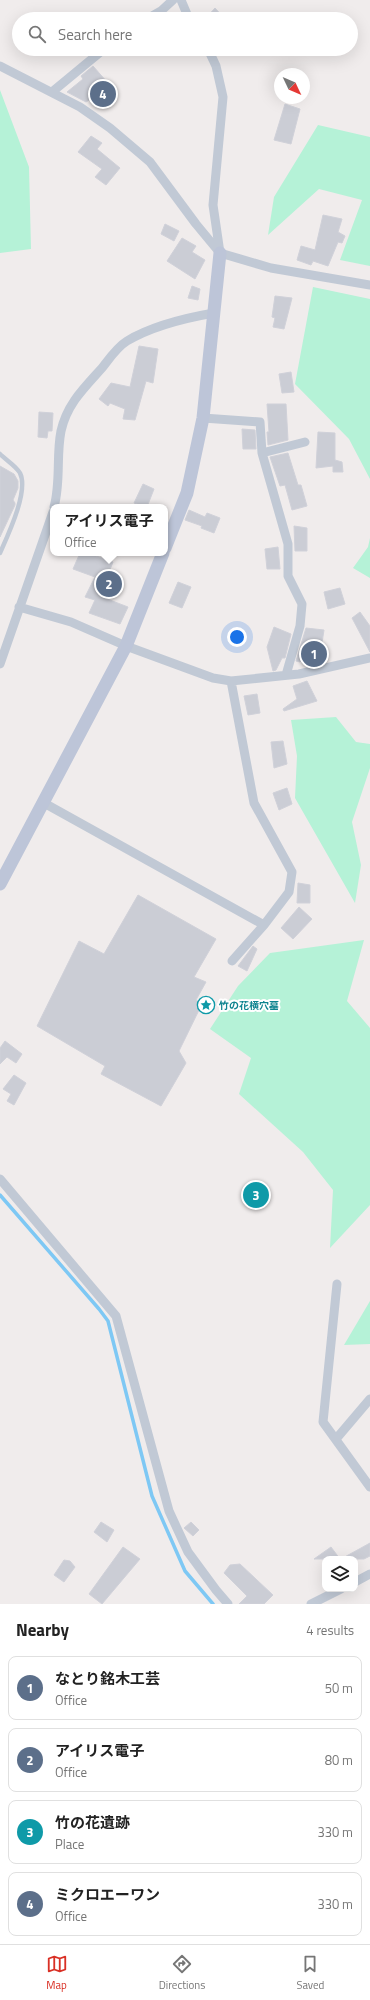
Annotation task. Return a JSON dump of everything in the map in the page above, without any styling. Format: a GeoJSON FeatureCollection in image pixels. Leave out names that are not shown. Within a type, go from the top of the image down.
{"type":"FeatureCollection","features":[{"type":"Feature","properties":{"kind":"street"},"geometry":{"type":"LineString","coordinates":[[158,12],[173,0]]}},
{"type":"Feature","properties":{"kind":"street"},"geometry":{"type":"LineString","coordinates":[[181,0],[186,12]]}},
{"type":"Feature","properties":{"kind":"street"},"geometry":{"type":"LineString","coordinates":[[52,92],[96,56]]}},
{"type":"Feature","properties":{"kind":"street"},"geometry":{"type":"LineString","coordinates":[[168,540],[187,493],[203,418],[220,253],[213,205],[223,97],[216,66],[211,56]]}},
{"type":"Feature","properties":{"kind":"street"},"geometry":{"type":"LineString","coordinates":[[0,66],[80,107],[110,128],[150,162],[196,224],[220,253],[271,268],[370,285]]}},
{"type":"Feature","properties":{"kind":"street"},"geometry":{"type":"LineString","coordinates":[[55,504],[58,492],[59,446],[62,430],[67,412],[76,396],[125,342],[140,334],[172,323],[214,313]]}},
{"type":"Feature","properties":{"kind":"street"},"geometry":{"type":"LineString","coordinates":[[203,418],[260,422],[262,453],[288,544],[288,576],[302,604],[300,626],[286,675]]}},
{"type":"Feature","properties":{"kind":"street"},"geometry":{"type":"LineString","coordinates":[[262,453],[305,442]]}},
{"type":"Feature","properties":{"kind":"street"},"geometry":{"type":"LineString","coordinates":[[0,664],[50,520]]}},
{"type":"Feature","properties":{"kind":"street"},"geometry":{"type":"LineString","coordinates":[[0,884],[126,646],[162,556]]}},
{"type":"Feature","properties":{"kind":"street"},"geometry":{"type":"LineString","coordinates":[[19,607],[70,622],[126,646],[213,678],[231,681],[286,675],[370,658]]}},
{"type":"Feature","properties":{"kind":"street"},"geometry":{"type":"LineString","coordinates":[[231,681],[254,803],[292,872],[289,892],[232,961]]}},
{"type":"Feature","properties":{"kind":"street"},"geometry":{"type":"LineString","coordinates":[[44,803],[264,924]]}},
{"type":"Feature","properties":{"kind":"street"},"geometry":{"type":"LineString","coordinates":[[0,1178],[116,1316],[169,1511],[188,1552],[228,1604]]}},
{"type":"Feature","properties":{"kind":"street"},"geometry":{"type":"LineString","coordinates":[[337,1284],[323,1422],[370,1487]]}},
{"type":"Feature","properties":{"kind":"street"},"geometry":{"type":"LineString","coordinates":[[336,1439],[370,1399]]}},
{"type":"Feature","properties":{"kind":"street"},"geometry":{"type":"LineString","coordinates":[[358,1580],[370,1574]]}},
{"type":"Feature","properties":{"kind":"street"},"geometry":{"type":"LineString","coordinates":[[311,1604],[335,1592]]}},
{"type":"Feature","properties":{"kind":"lane"},"geometry":{"type":"LineString","coordinates":[[0,454],[19,472],[23,482],[14,522],[0,553]]}},
{"type":"Feature","properties":{"kind":"green space"},"geometry":{"type":"Polygon","coordinates":[[[0,90],[29,167],[31,249],[0,253],[0,90]]]}},
{"type":"Feature","properties":{"kind":"green space"},"geometry":{"type":"Polygon","coordinates":[[[318,125],[370,137],[370,266],[340,260],[362,200],[319,189],[268,235],[274,197],[318,125]]]}},
{"type":"Feature","properties":{"kind":"green space"},"geometry":{"type":"Polygon","coordinates":[[[313,287],[370,299],[370,479],[349,439],[295,384],[313,287]]]}},
{"type":"Feature","properties":{"kind":"green space"},"geometry":{"type":"Polygon","coordinates":[[[370,538],[370,578],[353,568],[368,547],[370,538]]]}},
{"type":"Feature","properties":{"kind":"green space"},"geometry":{"type":"Polygon","coordinates":[[[336,717],[356,742],[370,744],[370,768],[352,822],[361,865],[355,903],[295,798],[297,756],[291,720],[336,717]]]}},
{"type":"Feature","properties":{"kind":"green space"},"geometry":{"type":"Polygon","coordinates":[[[364,940],[347,1001],[370,1028],[370,1205],[330,1248],[333,1190],[303,1152],[239,1094],[251,1058],[210,1029],[238,986],[270,953],[364,940]]]}},
{"type":"Feature","properties":{"kind":"green space"},"geometry":{"type":"Polygon","coordinates":[[[370,1301],[370,1344],[344,1345],[370,1301]]]}},
{"type":"Feature","properties":{"kind":"building"},"geometry":{"type":"Polygon","coordinates":[[[215,8],[219,12],[211,12],[215,8]]]}},
{"type":"Feature","properties":{"kind":"building"},"geometry":{"type":"Polygon","coordinates":[[[93,66],[107,82],[102,86],[105,90],[86,102],[67,92],[83,79],[81,76],[93,66]]]}},
{"type":"Feature","properties":{"kind":"building"},"geometry":{"type":"Polygon","coordinates":[[[285,104],[300,109],[291,144],[274,140],[285,104]]]}},
{"type":"Feature","properties":{"kind":"building"},"geometry":{"type":"Polygon","coordinates":[[[91,136],[102,143],[97,149],[120,168],[106,185],[95,177],[102,169],[78,152],[91,136]]]}},
{"type":"Feature","properties":{"kind":"building"},"geometry":{"type":"Polygon","coordinates":[[[323,215],[342,219],[338,232],[345,236],[342,243],[338,242],[328,266],[313,261],[311,265],[297,260],[301,246],[315,250],[323,215]]]}},
{"type":"Feature","properties":{"kind":"building"},"geometry":{"type":"Polygon","coordinates":[[[165,224],[179,231],[174,241],[161,234],[165,224]]]}},
{"type":"Feature","properties":{"kind":"building"},"geometry":{"type":"Polygon","coordinates":[[[182,238],[196,246],[192,252],[205,260],[195,279],[167,261],[182,238]]]}},
{"type":"Feature","properties":{"kind":"building"},"geometry":{"type":"Polygon","coordinates":[[[192,286],[200,289],[198,300],[188,298],[192,286]]]}},
{"type":"Feature","properties":{"kind":"building"},"geometry":{"type":"Polygon","coordinates":[[[275,296],[292,298],[284,329],[273,327],[275,318],[272,317],[275,296]]]}},
{"type":"Feature","properties":{"kind":"building"},"geometry":{"type":"Polygon","coordinates":[[[139,346],[158,349],[153,383],[146,381],[135,420],[123,419],[125,409],[110,403],[108,406],[99,399],[111,383],[130,387],[139,346]]]}},
{"type":"Feature","properties":{"kind":"building"},"geometry":{"type":"Polygon","coordinates":[[[291,372],[294,392],[282,393],[279,374],[291,372]]]}},
{"type":"Feature","properties":{"kind":"building"},"geometry":{"type":"Polygon","coordinates":[[[267,404],[286,404],[288,440],[268,445],[267,432],[269,432],[267,404]]]}},
{"type":"Feature","properties":{"kind":"building"},"geometry":{"type":"Polygon","coordinates":[[[39,412],[53,413],[52,431],[48,431],[47,438],[38,437],[39,412]]]}},
{"type":"Feature","properties":{"kind":"building"},"geometry":{"type":"Polygon","coordinates":[[[242,429],[255,430],[256,449],[243,449],[242,429]]]}},
{"type":"Feature","properties":{"kind":"building"},"geometry":{"type":"Polygon","coordinates":[[[318,432],[335,433],[335,460],[342,462],[343,472],[333,472],[333,466],[316,468],[318,432]]]}},
{"type":"Feature","properties":{"kind":"building"},"geometry":{"type":"Polygon","coordinates":[[[288,453],[298,485],[301,485],[307,506],[292,510],[285,485],[280,486],[270,457],[288,453]]]}},
{"type":"Feature","properties":{"kind":"building"},"geometry":{"type":"Polygon","coordinates":[[[0,466],[14,474],[18,481],[18,488],[13,500],[15,505],[0,537],[0,466]]]}},
{"type":"Feature","properties":{"kind":"building"},"geometry":{"type":"Polygon","coordinates":[[[143,484],[154,489],[148,504],[134,503],[143,484]]]}},
{"type":"Feature","properties":{"kind":"building"},"geometry":{"type":"Polygon","coordinates":[[[189,510],[205,517],[207,513],[220,518],[214,533],[201,528],[202,526],[185,520],[189,510]]]}},
{"type":"Feature","properties":{"kind":"building"},"geometry":{"type":"Polygon","coordinates":[[[294,526],[307,528],[307,551],[295,551],[294,526]]]}},
{"type":"Feature","properties":{"kind":"building"},"geometry":{"type":"Polygon","coordinates":[[[278,547],[280,569],[267,569],[265,549],[278,547]]]}},
{"type":"Feature","properties":{"kind":"building"},"geometry":{"type":"Polygon","coordinates":[[[79,556],[96,556],[113,562],[104,585],[102,597],[128,607],[120,624],[89,613],[95,600],[85,597],[95,577],[73,569],[79,556]]]}},
{"type":"Feature","properties":{"kind":"building"},"geometry":{"type":"Polygon","coordinates":[[[178,582],[191,587],[182,608],[169,603],[178,582]]]}},
{"type":"Feature","properties":{"kind":"building"},"geometry":{"type":"Polygon","coordinates":[[[340,588],[345,604],[328,609],[324,592],[340,588]]]}},
{"type":"Feature","properties":{"kind":"building"},"geometry":{"type":"Polygon","coordinates":[[[360,612],[370,626],[370,652],[352,618],[360,612]]]}},
{"type":"Feature","properties":{"kind":"building"},"geometry":{"type":"Polygon","coordinates":[[[274,627],[291,634],[285,658],[282,658],[276,670],[273,671],[267,647],[274,627]]]}},
{"type":"Feature","properties":{"kind":"building"},"geometry":{"type":"Polygon","coordinates":[[[306,628],[324,630],[319,662],[302,657],[300,662],[296,661],[306,628]]]}},
{"type":"Feature","properties":{"kind":"building"},"geometry":{"type":"Polygon","coordinates":[[[307,681],[317,701],[284,711],[283,709],[297,699],[293,686],[307,681]]]}},
{"type":"Feature","properties":{"kind":"building"},"geometry":{"type":"Polygon","coordinates":[[[257,694],[260,713],[248,715],[244,696],[257,694]]]}},
{"type":"Feature","properties":{"kind":"building"},"geometry":{"type":"Polygon","coordinates":[[[283,741],[287,764],[274,768],[271,742],[283,741]]]}},
{"type":"Feature","properties":{"kind":"building"},"geometry":{"type":"Polygon","coordinates":[[[287,788],[292,804],[279,810],[273,793],[287,788]]]}},
{"type":"Feature","properties":{"kind":"building"},"geometry":{"type":"Polygon","coordinates":[[[298,883],[310,885],[310,903],[297,903],[298,883]]]}},
{"type":"Feature","properties":{"kind":"building"},"geometry":{"type":"Polygon","coordinates":[[[138,895],[216,939],[194,977],[206,982],[196,1000],[202,1004],[179,1051],[186,1063],[161,1106],[101,1074],[105,1066],[37,1026],[79,941],[104,954],[138,895]]]}},
{"type":"Feature","properties":{"kind":"building"},"geometry":{"type":"Polygon","coordinates":[[[299,907],[312,919],[293,939],[281,928],[299,907]]]}},
{"type":"Feature","properties":{"kind":"building"},"geometry":{"type":"Polygon","coordinates":[[[253,946],[257,949],[247,971],[238,966],[253,946]]]}},
{"type":"Feature","properties":{"kind":"building"},"geometry":{"type":"Polygon","coordinates":[[[5,1041],[22,1054],[16,1063],[7,1057],[0,1064],[0,1048],[5,1041]]]}},
{"type":"Feature","properties":{"kind":"building"},"geometry":{"type":"Polygon","coordinates":[[[14,1075],[26,1083],[14,1105],[7,1101],[11,1094],[3,1089],[14,1075]]]}},
{"type":"Feature","properties":{"kind":"building"},"geometry":{"type":"Polygon","coordinates":[[[101,1522],[114,1530],[107,1542],[94,1532],[101,1522]]]}},
{"type":"Feature","properties":{"kind":"building"},"geometry":{"type":"Polygon","coordinates":[[[191,1522],[199,1530],[193,1536],[184,1528],[191,1522]]]}},
{"type":"Feature","properties":{"kind":"building"},"geometry":{"type":"Polygon","coordinates":[[[370,1543],[370,1556],[364,1559],[358,1559],[358,1556],[346,1556],[370,1543]]]}},
{"type":"Feature","properties":{"kind":"building"},"geometry":{"type":"Polygon","coordinates":[[[123,1547],[140,1559],[102,1604],[89,1594],[123,1547]]]}},
{"type":"Feature","properties":{"kind":"building"},"geometry":{"type":"Polygon","coordinates":[[[331,1547],[338,1556],[322,1556],[322,1559],[314,1559],[331,1547]]]}},
{"type":"Feature","properties":{"kind":"building"},"geometry":{"type":"Polygon","coordinates":[[[64,1560],[70,1561],[75,1567],[64,1582],[54,1575],[64,1560]]]}},
{"type":"Feature","properties":{"kind":"building"},"geometry":{"type":"Polygon","coordinates":[[[240,1564],[273,1595],[264,1604],[239,1604],[247,1596],[224,1573],[230,1565],[240,1564]]]}},
{"type":"Feature","properties":{"kind":"waterway"},"geometry":{"type":"LineString","coordinates":[[0,1195],[108,1321],[152,1496],[185,1571],[213,1604]]}},
{"type":"Feature","properties":{"kind":"place","name":"ミクロエーワン"},"geometry":{"type":"Point","coordinates":[103,94]}},
{"type":"Feature","properties":{"kind":"place","name":"アイリス電子"},"geometry":{"type":"Point","coordinates":[109,584]}},
{"type":"Feature","properties":{"kind":"place","name":"なとり銘木工芸"},"geometry":{"type":"Point","coordinates":[314,654]}},
{"type":"Feature","properties":{"kind":"place","name":"竹の花横穴墓"},"geometry":{"type":"Point","coordinates":[206,1005]}},
{"type":"Feature","properties":{"kind":"place","name":"竹の花遺跡"},"geometry":{"type":"Point","coordinates":[256,1195]}}]}
